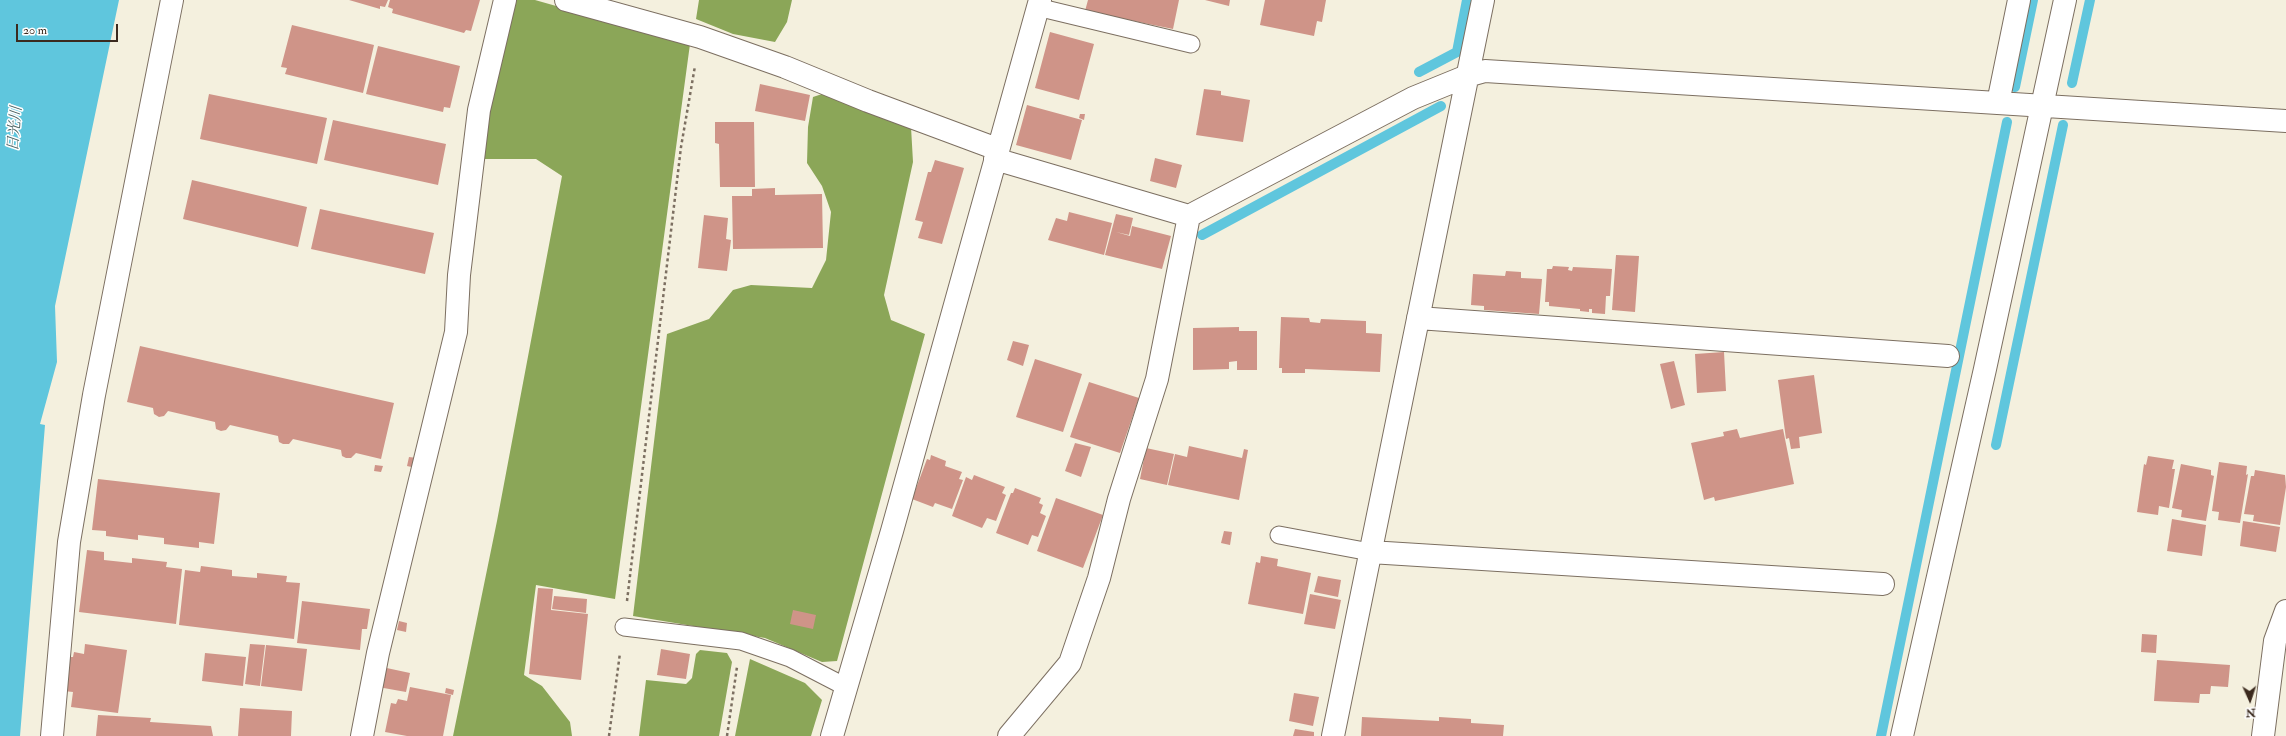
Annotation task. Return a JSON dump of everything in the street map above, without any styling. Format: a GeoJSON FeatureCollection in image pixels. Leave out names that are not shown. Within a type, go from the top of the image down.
{"type":"FeatureCollection","features":[{"type":"Feature","properties":{"kind":"street"},"geometry":{"type":"LineString","coordinates":[[52,736],[69,542],[94,395],[172,0]]}},
{"type":"Feature","properties":{"kind":"street"},"geometry":{"type":"LineString","coordinates":[[362,736],[378,653],[456,332],[459,275],[479,110],[506,0]]}},
{"type":"Feature","properties":{"kind":"street"},"geometry":{"type":"LineString","coordinates":[[566,0],[700,37],[785,67],[996,154],[1189,216],[1412,98],[1467,76],[1485,71],[2286,121]]}},
{"type":"Feature","properties":{"kind":"street"},"geometry":{"type":"LineString","coordinates":[[1333,736],[1483,0]]}},
{"type":"Feature","properties":{"kind":"street"},"geometry":{"type":"LineString","coordinates":[[1998,103],[2019,0]]}},
{"type":"Feature","properties":{"kind":"street"},"geometry":{"type":"LineString","coordinates":[[1902,736],[2043,106],[2065,0]]}},
{"type":"Feature","properties":{"kind":"street"},"geometry":{"type":"LineString","coordinates":[[832,736],[892,531],[1038,4]]}},
{"type":"Feature","properties":{"kind":"street"},"geometry":{"type":"LineString","coordinates":[[1009,736],[1070,663],[1087,614],[1099,578],[1119,499],[1157,380],[1189,216]]}},
{"type":"Feature","properties":{"kind":"street"},"geometry":{"type":"LineString","coordinates":[[1418,318],[1948,356]]}},
{"type":"Feature","properties":{"kind":"street"},"geometry":{"type":"LineString","coordinates":[[1370,552],[1883,584]]}},
{"type":"Feature","properties":{"kind":"street"},"geometry":{"type":"LineString","coordinates":[[2263,736],[2275,641],[2286,611]]}},
{"type":"Feature","properties":{"kind":"lane"},"geometry":{"type":"LineString","coordinates":[[1038,4],[1191,44]]}},
{"type":"Feature","properties":{"kind":"lane"},"geometry":{"type":"LineString","coordinates":[[1279,535],[1370,552]]}},
{"type":"Feature","properties":{"kind":"lane"},"geometry":{"type":"LineString","coordinates":[[624,627],[741,641],[790,658],[846,687]]}},
{"type":"Feature","properties":{"kind":"path"},"geometry":{"type":"LineString","coordinates":[[609,736],[624,627],[681,148],[700,37]]}},
{"type":"Feature","properties":{"kind":"path"},"geometry":{"type":"LineString","coordinates":[[727,736],[741,641]]}},
{"type":"Feature","properties":{"kind":"green space"},"geometry":{"type":"Polygon","coordinates":[[[514,0],[535,0],[690,44],[615,599],[536,585],[524,675],[542,686],[570,722],[572,736],[453,736],[497,521],[562,176],[536,159],[483,159],[493,75],[514,0]]]}},
{"type":"Feature","properties":{"kind":"green space"},"geometry":{"type":"Polygon","coordinates":[[[699,0],[792,0],[787,22],[775,42],[733,34],[696,19],[699,0]]]}},
{"type":"Feature","properties":{"kind":"green space"},"geometry":{"type":"Polygon","coordinates":[[[825,93],[911,127],[913,162],[884,295],[891,320],[925,334],[837,661],[822,662],[765,638],[633,616],[667,334],[709,319],[733,290],[751,285],[812,288],[826,260],[831,212],[822,186],[807,163],[808,127],[813,97],[825,93]]]}},
{"type":"Feature","properties":{"kind":"green space"},"geometry":{"type":"Polygon","coordinates":[[[700,650],[727,653],[732,662],[719,736],[639,736],[646,680],[686,684],[692,678],[696,654],[700,650]]]}},
{"type":"Feature","properties":{"kind":"green space"},"geometry":{"type":"Polygon","coordinates":[[[750,659],[805,683],[822,700],[811,736],[735,736],[750,659]]]}},
{"type":"Feature","properties":{"kind":"water","name":"日光川"},"geometry":{"type":"Polygon","coordinates":[[[0,0],[119,0],[55,306],[57,362],[40,424],[45,425],[20,736],[0,736],[0,0]]]}},
{"type":"Feature","properties":{"kind":"building"},"geometry":{"type":"Polygon","coordinates":[[[349,0],[388,0],[385,7],[380,6],[380,9],[349,0]]]}},
{"type":"Feature","properties":{"kind":"building"},"geometry":{"type":"Polygon","coordinates":[[[390,0],[480,0],[471,31],[466,30],[464,33],[392,13],[393,9],[388,7],[390,0]]]}},
{"type":"Feature","properties":{"kind":"building"},"geometry":{"type":"Polygon","coordinates":[[[1088,0],[1179,0],[1173,29],[1085,11],[1088,0]]]}},
{"type":"Feature","properties":{"kind":"building"},"geometry":{"type":"Polygon","coordinates":[[[1205,0],[1230,0],[1229,6],[1205,0]]]}},
{"type":"Feature","properties":{"kind":"building"},"geometry":{"type":"Polygon","coordinates":[[[1265,0],[1326,0],[1322,22],[1317,21],[1314,36],[1260,25],[1265,0]]]}},
{"type":"Feature","properties":{"kind":"building"},"geometry":{"type":"Polygon","coordinates":[[[292,25],[374,45],[363,93],[285,74],[287,68],[281,67],[292,25]]]}},
{"type":"Feature","properties":{"kind":"building"},"geometry":{"type":"Polygon","coordinates":[[[1050,32],[1094,44],[1079,100],[1035,88],[1050,32]]]}},
{"type":"Feature","properties":{"kind":"building"},"geometry":{"type":"Polygon","coordinates":[[[378,46],[460,66],[450,108],[444,107],[443,112],[366,94],[378,46]]]}},
{"type":"Feature","properties":{"kind":"building"},"geometry":{"type":"Polygon","coordinates":[[[760,84],[810,95],[805,121],[755,111],[760,84]]]}},
{"type":"Feature","properties":{"kind":"building"},"geometry":{"type":"Polygon","coordinates":[[[1204,89],[1221,91],[1221,95],[1250,100],[1243,142],[1196,135],[1204,89]]]}},
{"type":"Feature","properties":{"kind":"building"},"geometry":{"type":"Polygon","coordinates":[[[209,94],[327,118],[317,164],[200,139],[209,94]]]}},
{"type":"Feature","properties":{"kind":"building"},"geometry":{"type":"Polygon","coordinates":[[[1027,105],[1082,120],[1071,160],[1016,145],[1027,105]]]}},
{"type":"Feature","properties":{"kind":"building"},"geometry":{"type":"Polygon","coordinates":[[[1080,114],[1085,114],[1084,120],[1079,118],[1080,114]]]}},
{"type":"Feature","properties":{"kind":"building"},"geometry":{"type":"Polygon","coordinates":[[[333,120],[446,144],[438,185],[324,160],[333,120]]]}},
{"type":"Feature","properties":{"kind":"building"},"geometry":{"type":"Polygon","coordinates":[[[715,122],[754,122],[755,187],[720,187],[719,144],[715,143],[715,122]]]}},
{"type":"Feature","properties":{"kind":"building"},"geometry":{"type":"Polygon","coordinates":[[[1155,158],[1182,165],[1176,188],[1150,181],[1155,158]]]}},
{"type":"Feature","properties":{"kind":"building"},"geometry":{"type":"Polygon","coordinates":[[[935,160],[964,168],[942,244],[918,238],[923,222],[915,220],[928,172],[931,172],[935,160]]]}},
{"type":"Feature","properties":{"kind":"building"},"geometry":{"type":"Polygon","coordinates":[[[192,180],[307,207],[298,247],[183,219],[192,180]]]}},
{"type":"Feature","properties":{"kind":"building"},"geometry":{"type":"Polygon","coordinates":[[[775,188],[775,195],[822,194],[823,248],[733,249],[732,196],[752,196],[752,189],[775,188]]]}},
{"type":"Feature","properties":{"kind":"building"},"geometry":{"type":"Polygon","coordinates":[[[320,209],[434,233],[425,274],[311,249],[320,209]]]}},
{"type":"Feature","properties":{"kind":"building"},"geometry":{"type":"Polygon","coordinates":[[[1069,212],[1112,223],[1104,255],[1048,240],[1056,218],[1067,221],[1069,212]]]}},
{"type":"Feature","properties":{"kind":"building"},"geometry":{"type":"Polygon","coordinates":[[[1116,214],[1133,218],[1129,235],[1116,232],[1130,236],[1132,226],[1171,236],[1162,269],[1105,255],[1116,214]]]}},
{"type":"Feature","properties":{"kind":"building"},"geometry":{"type":"Polygon","coordinates":[[[704,215],[728,218],[726,239],[731,240],[727,271],[698,268],[704,215]]]}},
{"type":"Feature","properties":{"kind":"building"},"geometry":{"type":"Polygon","coordinates":[[[1616,255],[1639,256],[1635,312],[1612,310],[1616,255]]]}},
{"type":"Feature","properties":{"kind":"building"},"geometry":{"type":"Polygon","coordinates":[[[1553,266],[1569,267],[1568,270],[1572,271],[1573,267],[1612,269],[1610,296],[1606,296],[1605,314],[1592,313],[1592,309],[1589,309],[1589,312],[1580,311],[1580,309],[1549,306],[1549,302],[1545,302],[1547,269],[1552,269],[1553,266]]]}},
{"type":"Feature","properties":{"kind":"building"},"geometry":{"type":"Polygon","coordinates":[[[1506,271],[1521,272],[1521,278],[1542,279],[1539,314],[1484,310],[1484,306],[1471,305],[1473,274],[1505,276],[1506,271]]]}},
{"type":"Feature","properties":{"kind":"building"},"geometry":{"type":"Polygon","coordinates":[[[1281,317],[1309,318],[1310,322],[1320,323],[1321,319],[1366,321],[1366,333],[1382,334],[1380,372],[1305,369],[1305,373],[1282,373],[1282,368],[1279,368],[1281,317]]]}},
{"type":"Feature","properties":{"kind":"building"},"geometry":{"type":"Polygon","coordinates":[[[1239,327],[1239,331],[1257,331],[1257,370],[1237,370],[1237,361],[1229,362],[1229,369],[1193,370],[1193,328],[1239,327]]]}},
{"type":"Feature","properties":{"kind":"building"},"geometry":{"type":"Polygon","coordinates":[[[1013,341],[1029,345],[1023,366],[1007,360],[1013,341]]]}},
{"type":"Feature","properties":{"kind":"building"},"geometry":{"type":"Polygon","coordinates":[[[140,346],[394,403],[381,459],[356,453],[351,458],[346,458],[342,456],[341,450],[293,439],[289,444],[283,444],[279,442],[278,436],[230,425],[226,430],[221,431],[216,429],[215,422],[168,411],[164,416],[159,417],[154,414],[153,408],[127,402],[140,346]]]}},
{"type":"Feature","properties":{"kind":"building"},"geometry":{"type":"Polygon","coordinates":[[[1724,352],[1726,391],[1697,393],[1695,354],[1724,352]]]}},
{"type":"Feature","properties":{"kind":"building"},"geometry":{"type":"Polygon","coordinates":[[[1035,359],[1082,374],[1063,432],[1016,417],[1035,359]]]}},
{"type":"Feature","properties":{"kind":"building"},"geometry":{"type":"Polygon","coordinates":[[[1674,361],[1685,405],[1671,409],[1660,364],[1674,361]]]}},
{"type":"Feature","properties":{"kind":"building"},"geometry":{"type":"Polygon","coordinates":[[[1814,375],[1822,433],[1799,437],[1800,448],[1791,449],[1789,438],[1786,439],[1778,380],[1814,375]]]}},
{"type":"Feature","properties":{"kind":"building"},"geometry":{"type":"Polygon","coordinates":[[[1089,382],[1139,398],[1120,453],[1070,437],[1089,382]]]}},
{"type":"Feature","properties":{"kind":"building"},"geometry":{"type":"Polygon","coordinates":[[[1737,429],[1740,438],[1783,429],[1794,484],[1715,501],[1714,497],[1704,500],[1691,443],[1724,436],[1723,432],[1737,429]]]}},
{"type":"Feature","properties":{"kind":"building"},"geometry":{"type":"Polygon","coordinates":[[[1075,443],[1091,447],[1081,477],[1065,471],[1075,443]]]}},
{"type":"Feature","properties":{"kind":"building"},"geometry":{"type":"Polygon","coordinates":[[[1189,446],[1242,458],[1244,449],[1248,450],[1239,500],[1168,485],[1175,454],[1187,457],[1189,446]]]}},
{"type":"Feature","properties":{"kind":"building"},"geometry":{"type":"Polygon","coordinates":[[[1146,448],[1174,454],[1167,485],[1140,479],[1146,448]]]}},
{"type":"Feature","properties":{"kind":"building"},"geometry":{"type":"Polygon","coordinates":[[[931,455],[946,461],[945,466],[962,472],[959,479],[963,480],[952,509],[935,503],[933,507],[912,499],[927,459],[930,460],[931,455]]]}},
{"type":"Feature","properties":{"kind":"building"},"geometry":{"type":"Polygon","coordinates":[[[2148,456],[2174,460],[2172,469],[2175,469],[2169,508],[2159,506],[2158,515],[2137,512],[2144,464],[2146,465],[2148,456]]]}},
{"type":"Feature","properties":{"kind":"building"},"geometry":{"type":"Polygon","coordinates":[[[409,457],[417,458],[416,468],[407,466],[409,457]]]}},
{"type":"Feature","properties":{"kind":"building"},"geometry":{"type":"Polygon","coordinates":[[[2219,462],[2247,466],[2246,475],[2248,474],[2240,523],[2218,520],[2219,512],[2212,511],[2219,462]]]}},
{"type":"Feature","properties":{"kind":"building"},"geometry":{"type":"Polygon","coordinates":[[[2181,464],[2211,470],[2211,475],[2214,476],[2206,521],[2181,517],[2182,510],[2172,508],[2181,464]]]}},
{"type":"Feature","properties":{"kind":"building"},"geometry":{"type":"Polygon","coordinates":[[[375,465],[383,466],[381,472],[374,471],[375,465]]]}},
{"type":"Feature","properties":{"kind":"building"},"geometry":{"type":"Polygon","coordinates":[[[2255,470],[2285,475],[2286,487],[2280,525],[2253,521],[2254,515],[2244,514],[2251,476],[2254,476],[2255,470]]]}},
{"type":"Feature","properties":{"kind":"building"},"geometry":{"type":"Polygon","coordinates":[[[974,475],[1005,487],[1002,493],[1006,495],[996,521],[987,518],[982,528],[952,516],[966,477],[972,480],[974,475]]]}},
{"type":"Feature","properties":{"kind":"building"},"geometry":{"type":"Polygon","coordinates":[[[98,479],[220,493],[214,544],[199,542],[199,548],[164,544],[164,538],[138,535],[138,540],[106,536],[106,531],[92,530],[98,479]]]}},
{"type":"Feature","properties":{"kind":"building"},"geometry":{"type":"Polygon","coordinates":[[[1015,488],[1041,498],[1039,503],[1043,505],[1040,513],[1046,516],[1038,537],[1032,535],[1028,545],[996,533],[1011,493],[1013,493],[1015,488]]]}},
{"type":"Feature","properties":{"kind":"building"},"geometry":{"type":"Polygon","coordinates":[[[1056,498],[1103,515],[1083,568],[1037,551],[1056,498]]]}},
{"type":"Feature","properties":{"kind":"building"},"geometry":{"type":"Polygon","coordinates":[[[2172,519],[2206,525],[2202,556],[2167,551],[2172,519]]]}},
{"type":"Feature","properties":{"kind":"building"},"geometry":{"type":"Polygon","coordinates":[[[2243,521],[2280,527],[2276,552],[2240,546],[2243,521]]]}},
{"type":"Feature","properties":{"kind":"building"},"geometry":{"type":"Polygon","coordinates":[[[1224,531],[1232,532],[1230,545],[1221,543],[1224,531]]]}},
{"type":"Feature","properties":{"kind":"building"},"geometry":{"type":"Polygon","coordinates":[[[87,550],[104,552],[104,560],[132,563],[132,558],[167,562],[166,567],[182,569],[176,624],[79,612],[87,550]]]}},
{"type":"Feature","properties":{"kind":"building"},"geometry":{"type":"Polygon","coordinates":[[[1261,556],[1278,559],[1277,566],[1311,573],[1303,614],[1248,604],[1256,562],[1260,563],[1261,556]]]}},
{"type":"Feature","properties":{"kind":"building"},"geometry":{"type":"Polygon","coordinates":[[[201,566],[232,570],[232,576],[257,578],[257,573],[287,576],[286,582],[300,583],[294,639],[179,625],[185,570],[200,572],[201,566]]]}},
{"type":"Feature","properties":{"kind":"building"},"geometry":{"type":"Polygon","coordinates":[[[1318,576],[1341,580],[1338,597],[1314,592],[1318,576]]]}},
{"type":"Feature","properties":{"kind":"building"},"geometry":{"type":"Polygon","coordinates":[[[538,588],[553,589],[551,610],[588,614],[581,680],[529,674],[538,588]]]}},
{"type":"Feature","properties":{"kind":"building"},"geometry":{"type":"Polygon","coordinates":[[[1310,594],[1341,600],[1335,629],[1304,624],[1310,594]]]}},
{"type":"Feature","properties":{"kind":"building"},"geometry":{"type":"Polygon","coordinates":[[[554,596],[587,599],[586,613],[552,609],[554,596]]]}},
{"type":"Feature","properties":{"kind":"building"},"geometry":{"type":"Polygon","coordinates":[[[302,601],[370,609],[367,629],[362,629],[360,650],[297,643],[302,601]]]}},
{"type":"Feature","properties":{"kind":"building"},"geometry":{"type":"Polygon","coordinates":[[[793,610],[816,615],[813,629],[790,624],[793,610]]]}},
{"type":"Feature","properties":{"kind":"building"},"geometry":{"type":"Polygon","coordinates":[[[399,621],[407,623],[406,632],[397,630],[399,621]]]}},
{"type":"Feature","properties":{"kind":"building"},"geometry":{"type":"Polygon","coordinates":[[[2142,634],[2157,635],[2156,653],[2141,652],[2142,634]]]}},
{"type":"Feature","properties":{"kind":"building"},"geometry":{"type":"Polygon","coordinates":[[[85,644],[127,650],[118,713],[71,707],[73,692],[64,691],[69,657],[73,657],[74,652],[84,654],[85,644]]]}},
{"type":"Feature","properties":{"kind":"building"},"geometry":{"type":"Polygon","coordinates":[[[250,644],[265,645],[260,686],[245,684],[250,644]]]}},
{"type":"Feature","properties":{"kind":"building"},"geometry":{"type":"Polygon","coordinates":[[[266,645],[307,649],[302,691],[261,686],[266,645]]]}},
{"type":"Feature","properties":{"kind":"building"},"geometry":{"type":"Polygon","coordinates":[[[661,649],[690,654],[686,679],[657,675],[661,649]]]}},
{"type":"Feature","properties":{"kind":"building"},"geometry":{"type":"Polygon","coordinates":[[[205,653],[246,657],[243,686],[202,681],[205,653]]]}},
{"type":"Feature","properties":{"kind":"building"},"geometry":{"type":"Polygon","coordinates":[[[2157,660],[2230,665],[2228,687],[2211,686],[2210,694],[2200,694],[2199,703],[2154,701],[2157,660]]]}},
{"type":"Feature","properties":{"kind":"building"},"geometry":{"type":"Polygon","coordinates":[[[382,667],[410,673],[406,692],[378,687],[382,667]]]}},
{"type":"Feature","properties":{"kind":"building"},"geometry":{"type":"Polygon","coordinates":[[[410,687],[451,695],[443,736],[407,736],[385,732],[391,703],[396,704],[398,699],[407,701],[410,687]]]}},
{"type":"Feature","properties":{"kind":"building"},"geometry":{"type":"Polygon","coordinates":[[[446,688],[454,690],[453,695],[445,693],[446,688]]]}},
{"type":"Feature","properties":{"kind":"building"},"geometry":{"type":"Polygon","coordinates":[[[1294,693],[1319,697],[1313,726],[1289,721],[1294,693]]]}},
{"type":"Feature","properties":{"kind":"building"},"geometry":{"type":"Polygon","coordinates":[[[240,708],[292,711],[291,736],[238,736],[240,708]]]}},
{"type":"Feature","properties":{"kind":"building"},"geometry":{"type":"Polygon","coordinates":[[[98,715],[151,718],[150,722],[211,726],[213,736],[96,736],[98,715]]]}},
{"type":"Feature","properties":{"kind":"building"},"geometry":{"type":"Polygon","coordinates":[[[1362,717],[1439,721],[1439,717],[1471,719],[1471,723],[1504,725],[1503,736],[1361,736],[1362,717]]]}},
{"type":"Feature","properties":{"kind":"building"},"geometry":{"type":"Polygon","coordinates":[[[1295,729],[1314,732],[1314,736],[1293,736],[1295,729]]]}},
{"type":"Feature","properties":{"kind":"waterway"},"geometry":{"type":"LineString","coordinates":[[1419,72],[1457,52],[1467,0]]}},
{"type":"Feature","properties":{"kind":"waterway"},"geometry":{"type":"LineString","coordinates":[[2015,87],[2033,0]]}},
{"type":"Feature","properties":{"kind":"waterway"},"geometry":{"type":"LineString","coordinates":[[2072,83],[2090,0]]}},
{"type":"Feature","properties":{"kind":"waterway"},"geometry":{"type":"LineString","coordinates":[[1202,235],[1441,106]]}},
{"type":"Feature","properties":{"kind":"waterway"},"geometry":{"type":"LineString","coordinates":[[1881,736],[2007,122]]}},
{"type":"Feature","properties":{"kind":"waterway"},"geometry":{"type":"LineString","coordinates":[[1996,445],[2063,125]]}}]}
